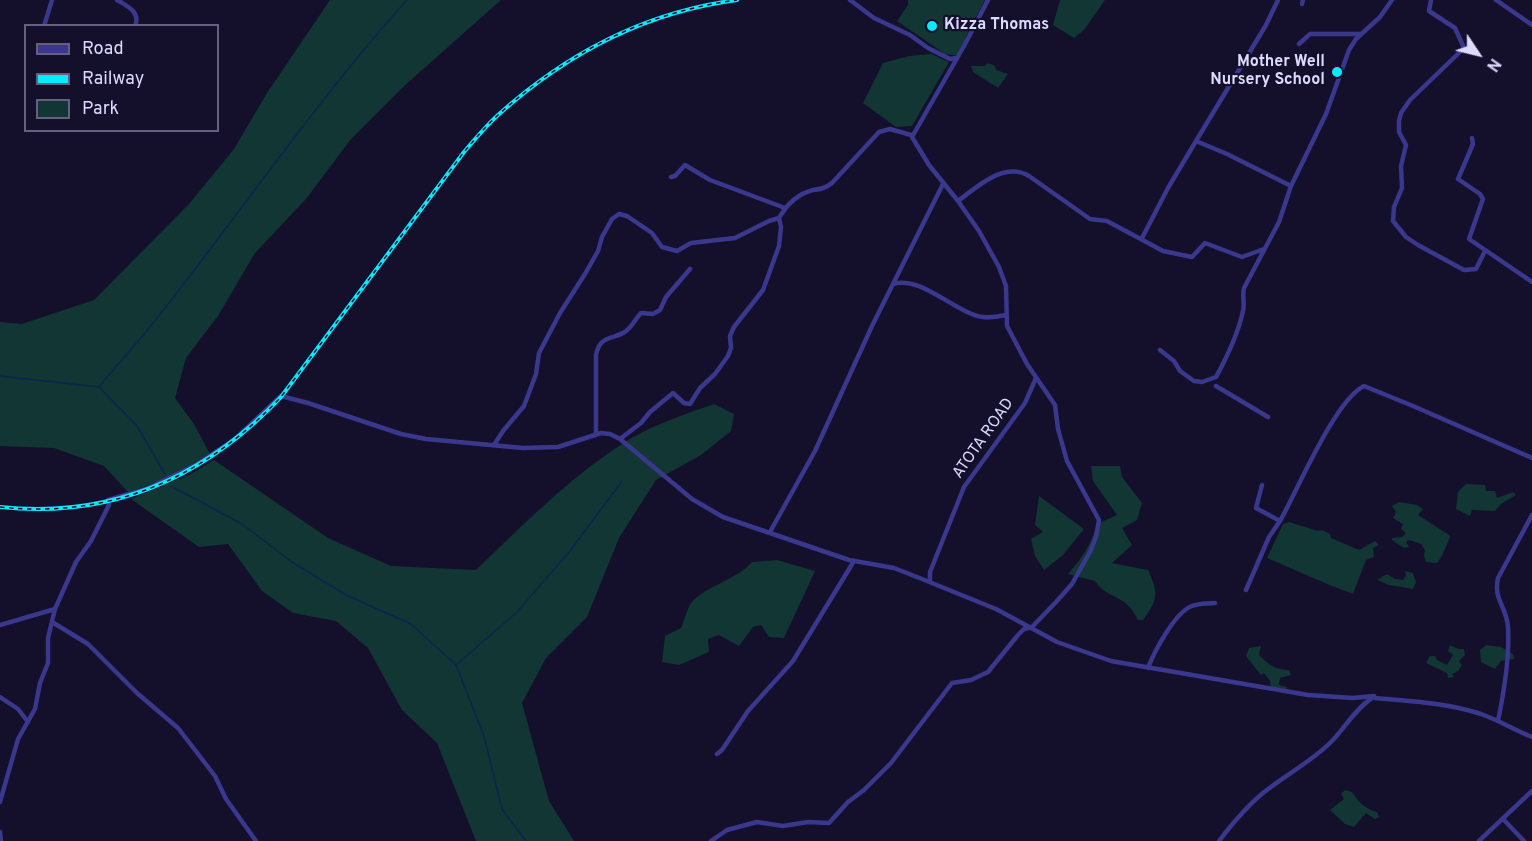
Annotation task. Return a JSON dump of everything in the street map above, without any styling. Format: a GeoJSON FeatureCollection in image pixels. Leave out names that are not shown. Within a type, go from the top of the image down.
{"type":"FeatureCollection","features":[{"type":"Feature","properties":{"kind":"street"},"geometry":{"type":"LineString","coordinates":[[45,24],[52,0]]}},
{"type":"Feature","properties":{"kind":"street"},"geometry":{"type":"LineString","coordinates":[[117,0],[137,14],[136,24]]}},
{"type":"Feature","properties":{"kind":"street"},"geometry":{"type":"LineString","coordinates":[[850,0],[874,18],[910,35],[928,48],[950,59],[957,58]]}},
{"type":"Feature","properties":{"kind":"street"},"geometry":{"type":"LineString","coordinates":[[911,135],[957,58],[988,0]]}},
{"type":"Feature","properties":{"kind":"street"},"geometry":{"type":"LineString","coordinates":[[1142,238],[1168,188],[1266,25],[1278,0]]}},
{"type":"Feature","properties":{"kind":"street"},"geometry":{"type":"LineString","coordinates":[[1160,350],[1174,361],[1180,371],[1194,381],[1214,379],[1229,352],[1243,310],[1244,288],[1279,222],[1291,186],[1323,121],[1349,50],[1361,34],[1380,17],[1392,0]]}},
{"type":"Feature","properties":{"kind":"street"},"geometry":{"type":"LineString","coordinates":[[1431,0],[1429,11],[1455,28],[1464,48],[1410,100],[1401,113],[1399,132],[1406,145],[1401,166],[1402,188],[1394,207],[1392,221],[1413,242],[1464,270],[1476,269],[1485,251]]}},
{"type":"Feature","properties":{"kind":"street"},"geometry":{"type":"LineString","coordinates":[[1496,0],[1532,25]]}},
{"type":"Feature","properties":{"kind":"street"},"geometry":{"type":"LineString","coordinates":[[1299,44],[1310,34],[1361,34]]}},
{"type":"Feature","properties":{"kind":"street"},"geometry":{"type":"LineString","coordinates":[[494,445],[524,406],[537,374],[539,353],[560,313],[598,251],[602,237],[616,216],[622,214],[627,216],[652,233],[662,247],[677,251],[691,243],[735,238],[779,218],[785,208],[799,196],[825,188],[879,132],[890,129],[911,135],[920,152],[979,231],[1002,274],[1007,297],[1006,326],[1011,338],[1055,405],[1058,429],[1067,461],[1098,520],[1096,537],[1091,550],[1072,584],[1032,627],[1024,629],[1018,635],[988,672],[971,680],[952,683],[891,763],[828,824],[808,822],[783,826],[757,822],[727,830],[711,841]]}},
{"type":"Feature","properties":{"kind":"street"},"geometry":{"type":"LineString","coordinates":[[1472,138],[1473,144],[1458,179],[1483,197],[1482,207],[1469,239],[1532,282]]}},
{"type":"Feature","properties":{"kind":"street"},"geometry":{"type":"LineString","coordinates":[[1197,141],[1291,186]]}},
{"type":"Feature","properties":{"kind":"street"},"geometry":{"type":"LineString","coordinates":[[670,177],[675,176],[686,165],[710,180],[785,208]]}},
{"type":"Feature","properties":{"kind":"street"},"geometry":{"type":"LineString","coordinates":[[958,201],[1004,172],[1024,173],[1090,219],[1107,220],[1163,251],[1190,258],[1205,243],[1242,257],[1266,248]]}},
{"type":"Feature","properties":{"kind":"street"},"geometry":{"type":"LineString","coordinates":[[770,532],[815,451],[847,377],[943,184]]}},
{"type":"Feature","properties":{"kind":"street"},"geometry":{"type":"LineString","coordinates":[[620,439],[673,393],[684,403],[690,404],[700,388],[718,371],[730,352],[730,336],[734,327],[763,290],[779,246],[781,235],[779,218]]}},
{"type":"Feature","properties":{"kind":"street"},"geometry":{"type":"LineString","coordinates":[[596,434],[596,355],[599,345],[609,337],[627,330],[641,313],[653,314],[660,310],[666,297],[690,269]]}},
{"type":"Feature","properties":{"kind":"street"},"geometry":{"type":"LineString","coordinates":[[892,284],[909,283],[984,317],[1006,315]]}},
{"type":"Feature","properties":{"kind":"street","name":"ATOTA ROAD"},"geometry":{"type":"LineString","coordinates":[[930,582],[930,572],[964,487],[1025,403],[1036,378]]}},
{"type":"Feature","properties":{"kind":"street"},"geometry":{"type":"LineString","coordinates":[[1216,386],[1268,417]]}},
{"type":"Feature","properties":{"kind":"street"},"geometry":{"type":"LineString","coordinates":[[1246,590],[1269,537],[1280,521],[1330,426],[1343,406],[1364,386],[1532,458]]}},
{"type":"Feature","properties":{"kind":"street"},"geometry":{"type":"LineString","coordinates":[[0,802],[18,739],[35,709],[40,683],[48,663],[48,638],[55,609],[76,562],[91,541],[110,505],[108,500],[146,489],[196,465],[235,439],[280,397],[308,403],[411,436],[523,448],[558,447],[596,434],[610,434],[620,439],[700,505],[723,517],[854,561],[894,568],[961,593],[1065,645],[1111,661],[1308,695],[1353,698],[1374,696],[1375,698],[1419,702],[1470,711],[1532,737]]}},
{"type":"Feature","properties":{"kind":"street"},"geometry":{"type":"LineString","coordinates":[[1262,485],[1256,508],[1280,521]]}},
{"type":"Feature","properties":{"kind":"street"},"geometry":{"type":"LineString","coordinates":[[1498,722],[1508,628],[1496,594],[1496,587],[1498,578],[1532,515]]}},
{"type":"Feature","properties":{"kind":"street"},"geometry":{"type":"LineString","coordinates":[[717,754],[748,711],[769,686],[786,671],[854,561]]}},
{"type":"Feature","properties":{"kind":"street"},"geometry":{"type":"LineString","coordinates":[[1148,668],[1167,632],[1184,611],[1193,605],[1215,603]]}},
{"type":"Feature","properties":{"kind":"street"},"geometry":{"type":"LineString","coordinates":[[0,625],[55,609]]}},
{"type":"Feature","properties":{"kind":"street"},"geometry":{"type":"LineString","coordinates":[[52,622],[88,644],[137,693],[178,728],[215,776],[226,799],[256,841]]}},
{"type":"Feature","properties":{"kind":"street"},"geometry":{"type":"LineString","coordinates":[[1219,841],[1251,804],[1325,747],[1362,705],[1374,696]]}},
{"type":"Feature","properties":{"kind":"street"},"geometry":{"type":"LineString","coordinates":[[0,697],[18,709],[28,722]]}},
{"type":"Feature","properties":{"kind":"street"},"geometry":{"type":"LineString","coordinates":[[1479,841],[1532,791]]}},
{"type":"Feature","properties":{"kind":"street"},"geometry":{"type":"LineString","coordinates":[[1503,819],[1524,841]]}},
{"type":"Feature","properties":{"kind":"street"},"geometry":{"type":"LineString","coordinates":[[0,832],[1,841]]}},
{"type":"Feature","properties":{"kind":"green space"},"geometry":{"type":"Polygon","coordinates":[[[330,0],[501,0],[403,87],[351,139],[306,199],[255,253],[218,316],[186,358],[175,398],[194,424],[210,454],[170,476],[128,492],[104,466],[54,448],[0,446],[0,322],[22,324],[94,300],[189,204],[234,149],[267,93],[330,0]]]}},
{"type":"Feature","properties":{"kind":"green space"},"geometry":{"type":"Polygon","coordinates":[[[908,0],[985,0],[958,56],[945,54],[897,21],[908,5],[908,0]]]}},
{"type":"Feature","properties":{"kind":"green space"},"geometry":{"type":"Polygon","coordinates":[[[1060,0],[1105,0],[1084,30],[1074,38],[1053,25],[1060,0]]]}},
{"type":"Feature","properties":{"kind":"green space"},"geometry":{"type":"Polygon","coordinates":[[[931,54],[949,62],[912,126],[896,127],[863,103],[883,63],[909,56],[931,54]]]}},
{"type":"Feature","properties":{"kind":"green space"},"geometry":{"type":"Polygon","coordinates":[[[988,63],[995,66],[996,70],[1008,74],[998,88],[973,72],[971,66],[984,66],[988,63]]]}},
{"type":"Feature","properties":{"kind":"green space"},"geometry":{"type":"Polygon","coordinates":[[[714,404],[734,414],[731,431],[701,455],[656,480],[619,538],[587,617],[546,658],[522,703],[549,801],[574,841],[476,841],[437,743],[402,710],[368,648],[336,621],[293,613],[262,591],[228,544],[199,547],[131,499],[191,474],[214,460],[328,538],[391,566],[476,570],[583,472],[622,444],[666,421],[714,404]]]}},
{"type":"Feature","properties":{"kind":"green space"},"geometry":{"type":"Polygon","coordinates":[[[1091,466],[1120,466],[1122,477],[1142,503],[1137,520],[1122,528],[1132,545],[1112,563],[1148,570],[1154,585],[1155,596],[1152,607],[1143,620],[1138,620],[1128,605],[1105,592],[1095,581],[1068,574],[1086,551],[1097,524],[1117,515],[1093,481],[1091,466]]]}},
{"type":"Feature","properties":{"kind":"green space"},"geometry":{"type":"Polygon","coordinates":[[[1466,484],[1485,485],[1486,491],[1495,491],[1497,498],[1513,492],[1516,495],[1501,504],[1495,511],[1472,510],[1470,516],[1456,509],[1458,492],[1466,484]]]}},
{"type":"Feature","properties":{"kind":"green space"},"geometry":{"type":"Polygon","coordinates":[[[1039,496],[1084,529],[1063,555],[1044,570],[1035,556],[1031,539],[1043,532],[1035,525],[1039,496]]]}},
{"type":"Feature","properties":{"kind":"green space"},"geometry":{"type":"Polygon","coordinates":[[[1399,502],[1417,505],[1423,509],[1418,515],[1449,535],[1442,556],[1437,563],[1426,562],[1425,550],[1421,544],[1409,540],[1406,542],[1409,547],[1404,548],[1392,540],[1406,533],[1401,529],[1403,524],[1393,518],[1396,512],[1392,506],[1399,502]]]}},
{"type":"Feature","properties":{"kind":"green space"},"geometry":{"type":"Polygon","coordinates":[[[1289,522],[1318,531],[1322,530],[1330,534],[1331,538],[1359,550],[1375,541],[1379,545],[1373,548],[1374,557],[1366,560],[1353,594],[1267,558],[1283,524],[1289,522]]]}},
{"type":"Feature","properties":{"kind":"green space"},"geometry":{"type":"Polygon","coordinates":[[[777,560],[815,571],[784,638],[769,637],[761,625],[753,627],[739,646],[719,635],[708,639],[709,652],[679,665],[662,662],[665,636],[681,628],[690,605],[695,599],[737,574],[752,562],[777,560]]]}},
{"type":"Feature","properties":{"kind":"green space"},"geometry":{"type":"Polygon","coordinates":[[[1405,571],[1413,573],[1416,582],[1413,589],[1389,585],[1377,580],[1387,574],[1395,579],[1403,580],[1406,576],[1405,571]]]}},
{"type":"Feature","properties":{"kind":"green space"},"geometry":{"type":"Polygon","coordinates":[[[1450,645],[1464,649],[1465,655],[1459,661],[1462,665],[1458,671],[1452,674],[1454,677],[1448,678],[1447,673],[1426,663],[1430,656],[1435,656],[1437,660],[1447,665],[1453,655],[1448,651],[1450,645]]]}},
{"type":"Feature","properties":{"kind":"green space"},"geometry":{"type":"Polygon","coordinates":[[[1486,645],[1501,647],[1513,654],[1514,659],[1501,661],[1495,669],[1481,662],[1480,650],[1486,645]]]}},
{"type":"Feature","properties":{"kind":"green space"},"geometry":{"type":"Polygon","coordinates":[[[1261,646],[1259,655],[1266,662],[1276,668],[1289,670],[1291,675],[1280,678],[1279,685],[1287,687],[1286,691],[1271,689],[1270,681],[1264,673],[1261,675],[1246,656],[1249,648],[1261,646]]]}},
{"type":"Feature","properties":{"kind":"green space"},"geometry":{"type":"Polygon","coordinates":[[[1345,790],[1352,792],[1363,805],[1377,812],[1379,817],[1375,819],[1366,813],[1354,827],[1345,824],[1330,810],[1344,799],[1341,794],[1345,790]]]}},
{"type":"Feature","properties":{"kind":"waterway"},"geometry":{"type":"LineString","coordinates":[[99,387],[181,287],[339,80],[407,0]]}},
{"type":"Feature","properties":{"kind":"waterway"},"geometry":{"type":"LineString","coordinates":[[0,376],[99,387],[137,426],[165,474]]}},
{"type":"Feature","properties":{"kind":"waterway"},"geometry":{"type":"LineString","coordinates":[[456,665],[517,612],[570,551],[622,481]]}},
{"type":"Feature","properties":{"kind":"waterway"},"geometry":{"type":"LineString","coordinates":[[171,486],[242,524],[292,562],[346,595],[411,624],[456,665],[484,736],[502,809],[526,841]]}},
{"type":"Feature","properties":{"kind":"railway"},"geometry":{"type":"LineString","coordinates":[[0,507],[41,509],[80,506],[118,499],[154,487],[188,471],[220,450],[281,397],[464,152],[498,115],[552,73],[609,39],[671,14],[737,0]]}},
{"type":"Feature","properties":{"kind":"place","name":"Kizza Thomas"},"geometry":{"type":"Point","coordinates":[932,26]}},
{"type":"Feature","properties":{"kind":"place","name":"Mother Well Nursery School"},"geometry":{"type":"Point","coordinates":[1337,72]}}]}
